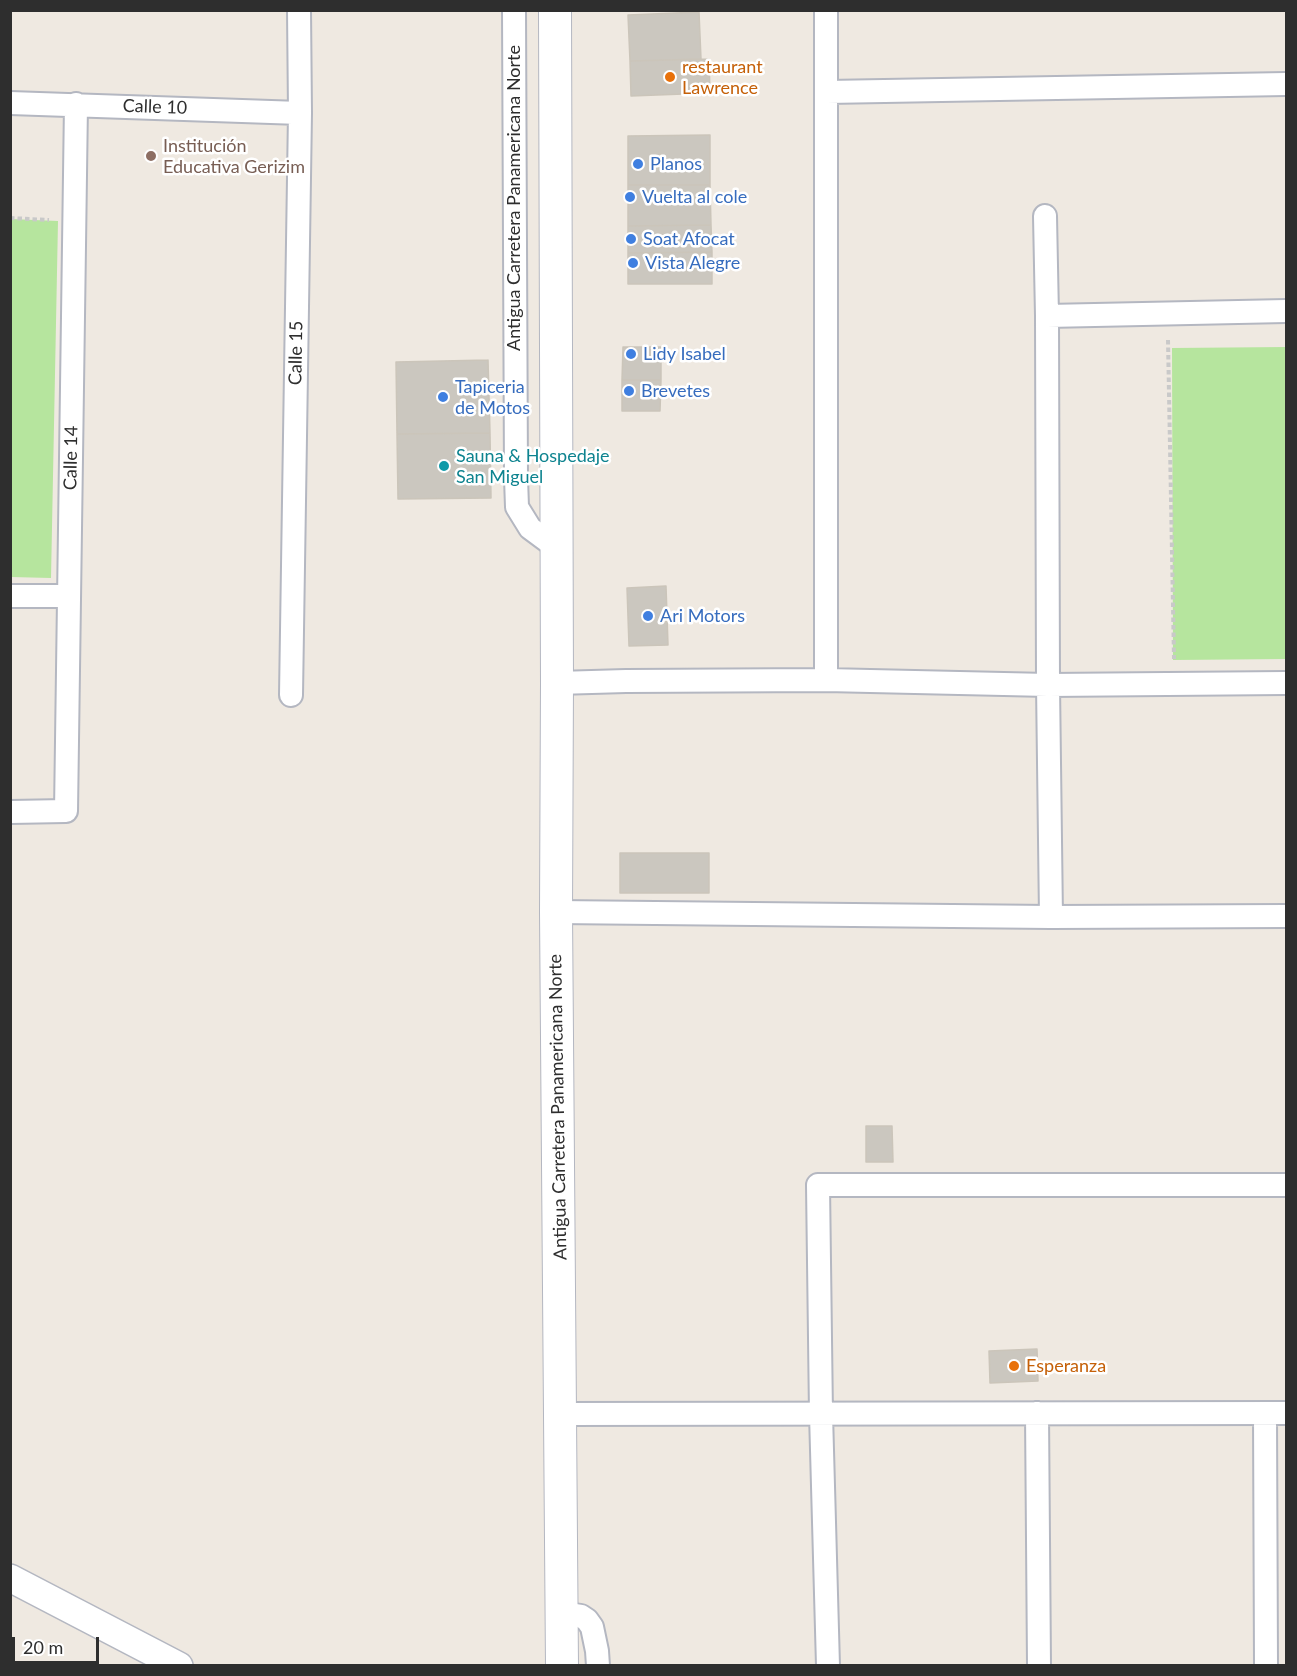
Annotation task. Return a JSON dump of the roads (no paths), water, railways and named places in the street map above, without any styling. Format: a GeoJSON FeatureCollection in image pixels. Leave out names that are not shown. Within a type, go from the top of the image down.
{"type":"FeatureCollection","features":[{"type":"Feature","properties":{"kind":"main road","name":"Antigua Carretera Panamericana Norte"},"geometry":{"type":"LineString","coordinates":[[555,10],[556,912],[562,1665]]}},
{"type":"Feature","properties":{"kind":"street","name":"Calle 15"},"geometry":{"type":"LineString","coordinates":[[291,695],[300,113],[299,10]]}},
{"type":"Feature","properties":{"kind":"street","name":"Antigua Carretera Panamericana Norte"},"geometry":{"type":"LineString","coordinates":[[514,10],[517,507],[530,528],[557,548]]}},
{"type":"Feature","properties":{"kind":"street"},"geometry":{"type":"LineString","coordinates":[[826,10],[826,680]]}},
{"type":"Feature","properties":{"kind":"street"},"geometry":{"type":"LineString","coordinates":[[827,92],[1287,84]]}},
{"type":"Feature","properties":{"kind":"street","name":"Calle 10"},"geometry":{"type":"LineString","coordinates":[[10,103],[300,113]]}},
{"type":"Feature","properties":{"kind":"street","name":"Calle 14"},"geometry":{"type":"LineString","coordinates":[[10,812],[66,811],[76,104]]}},
{"type":"Feature","properties":{"kind":"street"},"geometry":{"type":"LineString","coordinates":[[1045,216],[1051,917]]}},
{"type":"Feature","properties":{"kind":"street"},"geometry":{"type":"LineString","coordinates":[[1047,316],[1287,311]]}},
{"type":"Feature","properties":{"kind":"street"},"geometry":{"type":"LineString","coordinates":[[10,596],[69,596]]}},
{"type":"Feature","properties":{"kind":"street"},"geometry":{"type":"LineString","coordinates":[[557,683],[826,680],[1048,684],[1287,683]]}},
{"type":"Feature","properties":{"kind":"street"},"geometry":{"type":"LineString","coordinates":[[556,912],[1051,917],[1287,916]]}},
{"type":"Feature","properties":{"kind":"street"},"geometry":{"type":"LineString","coordinates":[[828,1665],[818,1185],[1287,1185]]}},
{"type":"Feature","properties":{"kind":"street"},"geometry":{"type":"LineString","coordinates":[[1037,1413],[1040,1665]]}},
{"type":"Feature","properties":{"kind":"street"},"geometry":{"type":"LineString","coordinates":[[561,1414],[1276,1414],[1266,1665]]}},
{"type":"Feature","properties":{"kind":"street"},"geometry":{"type":"LineString","coordinates":[[10,1578],[179,1665]]}},
{"type":"Feature","properties":{"kind":"street"},"geometry":{"type":"LineString","coordinates":[[561,1614],[581,1616],[587,1620],[592,1627],[598,1665]]}},
{"type":"Feature","properties":{"kind":"place","name":"restaurant Lawrence"},"geometry":{"type":"Point","coordinates":[670,77]}},
{"type":"Feature","properties":{"kind":"place","name":"Institución Educativa Gerizim"},"geometry":{"type":"Point","coordinates":[151,156]}},
{"type":"Feature","properties":{"kind":"place","name":"Planos"},"geometry":{"type":"Point","coordinates":[638,164]}},
{"type":"Feature","properties":{"kind":"place","name":"Vuelta al cole"},"geometry":{"type":"Point","coordinates":[630,197]}},
{"type":"Feature","properties":{"kind":"place","name":"Soat Afocat"},"geometry":{"type":"Point","coordinates":[631,239]}},
{"type":"Feature","properties":{"kind":"place","name":"Vista Alegre"},"geometry":{"type":"Point","coordinates":[633,263]}},
{"type":"Feature","properties":{"kind":"place","name":"Lidy Isabel"},"geometry":{"type":"Point","coordinates":[631,354]}},
{"type":"Feature","properties":{"kind":"place","name":"Brevetes"},"geometry":{"type":"Point","coordinates":[629,391]}},
{"type":"Feature","properties":{"kind":"place","name":"Tapiceria de Motos"},"geometry":{"type":"Point","coordinates":[443,397]}},
{"type":"Feature","properties":{"kind":"place","name":"Sauna & Hospedaje San Miguel"},"geometry":{"type":"Point","coordinates":[444,466]}},
{"type":"Feature","properties":{"kind":"place","name":"Ari Motors"},"geometry":{"type":"Point","coordinates":[648,616]}},
{"type":"Feature","properties":{"kind":"place","name":"Esperanza"},"geometry":{"type":"Point","coordinates":[1014,1366]}}]}
